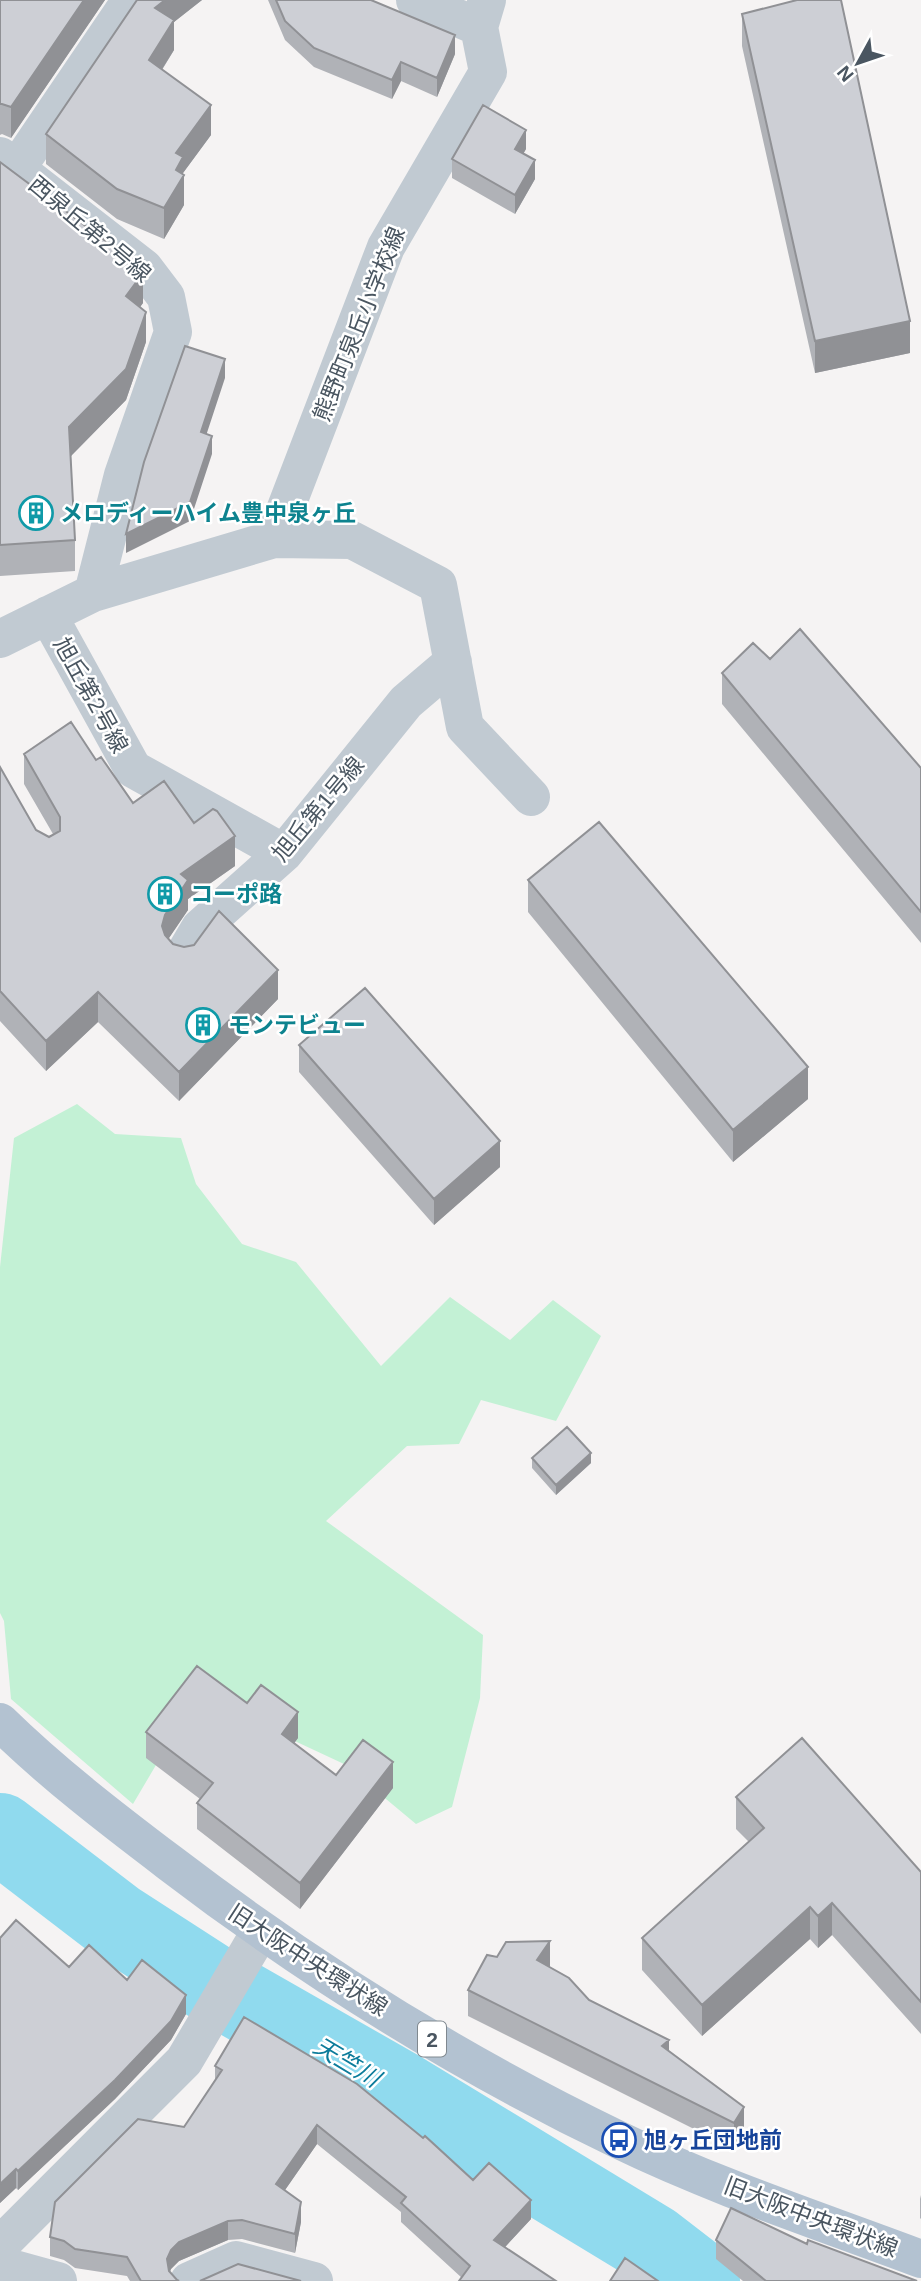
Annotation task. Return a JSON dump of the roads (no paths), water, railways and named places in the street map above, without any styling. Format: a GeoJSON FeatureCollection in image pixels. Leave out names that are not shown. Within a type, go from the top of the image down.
{"type":"FeatureCollection","features":[{"type":"Feature","properties":{"kind":"main road","name":"旧大阪中央環状線"},"geometry":{"type":"LineString","coordinates":[[0,1722],[122,1827],[251,1946],[619,2140],[680,2167],[921,2259]]}},
{"type":"Feature","properties":{"kind":"street"},"geometry":{"type":"LineString","coordinates":[[9,162],[131,0]]}},
{"type":"Feature","properties":{"kind":"street"},"geometry":{"type":"LineString","coordinates":[[415,0],[483,13]]}},
{"type":"Feature","properties":{"kind":"street","name":"熊野町泉丘小学校線"},"geometry":{"type":"LineString","coordinates":[[274,539],[386,247],[488,72],[483,13]]}},
{"type":"Feature","properties":{"kind":"street","name":"西泉丘第2号線"},"geometry":{"type":"LineString","coordinates":[[9,162],[144,268],[166,297],[173,332],[123,475],[93,593]]}},
{"type":"Feature","properties":{"kind":"street"},"geometry":{"type":"LineString","coordinates":[[0,639],[93,593],[274,539],[352,540],[438,585],[465,727],[531,797]]}},
{"type":"Feature","properties":{"kind":"street","name":"旭丘第2号線"},"geometry":{"type":"LineString","coordinates":[[48,615],[133,769],[284,853]]}},
{"type":"Feature","properties":{"kind":"street","name":"旭丘第1号線"},"geometry":{"type":"LineString","coordinates":[[184,955],[200,928],[284,853],[406,702],[453,662]]}},
{"type":"Feature","properties":{"kind":"street"},"geometry":{"type":"LineString","coordinates":[[0,2245],[184,2061],[251,1946]]}},
{"type":"Feature","properties":{"kind":"street"},"geometry":{"type":"LineString","coordinates":[[189,2281],[236,2260],[314,2281]]}},
{"type":"Feature","properties":{"kind":"street"},"geometry":{"type":"LineString","coordinates":[[0,2265],[58,2281]]}},
{"type":"Feature","properties":{"kind":"waterway","name":"天竺川"},"geometry":{"type":"LineString","coordinates":[[0,1833],[115,1921],[211,1983],[395,2088],[652,2244],[700,2281]]}},
{"type":"Feature","properties":{"kind":"place","name":"メロディーハイム豊中泉ヶ丘"},"geometry":{"type":"Point","coordinates":[36,513]}},
{"type":"Feature","properties":{"kind":"place","name":"コーポ路"},"geometry":{"type":"Point","coordinates":[165,894]}},
{"type":"Feature","properties":{"kind":"place","name":"モンテビュー"},"geometry":{"type":"Point","coordinates":[203,1025]}},
{"type":"Feature","properties":{"kind":"place","name":"旭ヶ丘団地前"},"geometry":{"type":"Point","coordinates":[619,2140]}}]}
